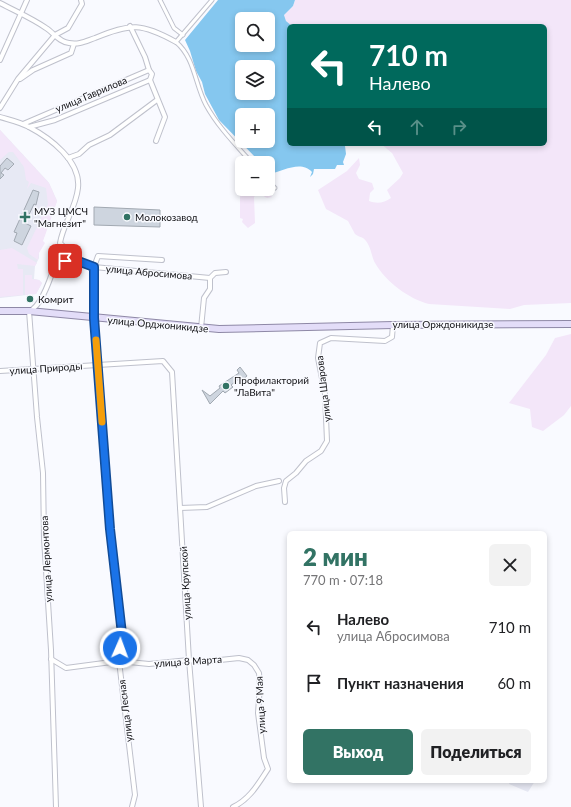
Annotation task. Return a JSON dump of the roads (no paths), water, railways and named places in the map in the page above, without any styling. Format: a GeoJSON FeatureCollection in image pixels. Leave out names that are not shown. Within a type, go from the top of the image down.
{"type":"FeatureCollection","features":[{"type":"Feature","properties":{"kind":"main road","name":"улица Орджоникидзе"},"geometry":{"type":"LineString","coordinates":[[0,311],[29,311],[201,328],[240,330],[316,327]]}},
{"type":"Feature","properties":{"kind":"main road","name":"улица Орждоникидзе"},"geometry":{"type":"LineString","coordinates":[[316,327],[571,324]]}},
{"type":"Feature","properties":{"kind":"street"},"geometry":{"type":"LineString","coordinates":[[0,60],[22,15],[27,0]]}},
{"type":"Feature","properties":{"kind":"street"},"geometry":{"type":"LineString","coordinates":[[0,108],[17,82],[55,35],[68,28],[82,4],[82,0]]}},
{"type":"Feature","properties":{"kind":"street"},"geometry":{"type":"LineString","coordinates":[[160,0],[174,28],[183,35]]}},
{"type":"Feature","properties":{"kind":"street"},"geometry":{"type":"LineString","coordinates":[[176,42],[212,0]]}},
{"type":"Feature","properties":{"kind":"street"},"geometry":{"type":"LineString","coordinates":[[0,2],[45,27],[64,42],[81,44],[115,30],[130,26],[148,29],[176,42],[188,56],[200,92],[212,116],[226,135],[246,156]]}},
{"type":"Feature","properties":{"kind":"street"},"geometry":{"type":"LineString","coordinates":[[130,26],[152,74],[150,80],[162,106],[165,117],[156,141]]}},
{"type":"Feature","properties":{"kind":"street"},"geometry":{"type":"LineString","coordinates":[[17,82],[33,70],[71,53],[74,44]]}},
{"type":"Feature","properties":{"kind":"street","name":"улица Гаврилова"},"geometry":{"type":"LineString","coordinates":[[23,124],[149,70]]}},
{"type":"Feature","properties":{"kind":"street","name":"улица Гаврилова"},"geometry":{"type":"LineString","coordinates":[[29,127],[55,120],[150,80]]}},
{"type":"Feature","properties":{"kind":"street"},"geometry":{"type":"LineString","coordinates":[[68,158],[79,154],[89,145],[110,135],[158,100]]}},
{"type":"Feature","properties":{"kind":"street"},"geometry":{"type":"LineString","coordinates":[[0,117],[23,124],[40,133],[68,158],[74,166],[78,179],[78,189],[74,206],[60,243],[78,261]]}},
{"type":"Feature","properties":{"kind":"street","name":"улица Лесная"},"geometry":{"type":"LineString","coordinates":[[132,807],[135,795],[119,661],[122,634],[110,529],[94,318],[94,267],[98,256],[162,260]]}},
{"type":"Feature","properties":{"kind":"street","name":"улица Абросимова"},"geometry":{"type":"LineString","coordinates":[[29,311],[32,310],[39,302],[49,283],[56,261],[78,261],[94,267],[210,278]]}},
{"type":"Feature","properties":{"kind":"street"},"geometry":{"type":"LineString","coordinates":[[201,328],[204,298],[210,289],[210,278],[215,272],[226,272]]}},
{"type":"Feature","properties":{"kind":"street","name":"улица Лермонтова"},"geometry":{"type":"LineString","coordinates":[[29,311],[43,473],[44,538],[51,659],[56,807]]}},
{"type":"Feature","properties":{"kind":"street","name":"улица Шарова"},"geometry":{"type":"LineString","coordinates":[[285,502],[284,488],[286,480],[296,473],[306,461],[321,451],[328,441],[325,394],[318,358],[320,343],[331,338],[385,342],[392,337],[393,325]]}},
{"type":"Feature","properties":{"kind":"street","name":"улица Природы"},"geometry":{"type":"LineString","coordinates":[[0,371],[163,361]]}},
{"type":"Feature","properties":{"kind":"street","name":"улица Крупской"},"geometry":{"type":"LineString","coordinates":[[163,361],[172,372],[189,660],[201,807]]}},
{"type":"Feature","properties":{"kind":"street"},"geometry":{"type":"LineString","coordinates":[[180,508],[207,507],[256,486],[279,480]]}},
{"type":"Feature","properties":{"kind":"street","name":"улица 8 Марта"},"geometry":{"type":"LineString","coordinates":[[51,659],[66,668],[119,661],[149,664],[189,660],[201,662],[239,658],[254,664]]}},
{"type":"Feature","properties":{"kind":"street","name":"улица 9 Мая"},"geometry":{"type":"LineString","coordinates":[[233,807],[247,799],[268,769],[264,758],[258,713],[260,685],[259,673],[254,664]]}},
{"type":"Feature","properties":{"kind":"water"},"geometry":{"type":"Polygon","coordinates":[[[218,0],[295,0],[293,6],[284,15],[286,21],[290,24],[287,24],[287,146],[345,146],[346,154],[343,162],[344,165],[337,165],[335,169],[314,169],[313,174],[310,177],[312,172],[303,167],[292,167],[275,172],[275,156],[254,156],[246,148],[275,148],[275,108],[235,108],[235,136],[219,120],[205,94],[202,82],[196,71],[185,40],[218,0]]]}},
{"type":"Feature","properties":{"kind":"place","name":"МУЗ ЦМСЧ \"Магнезит\""},"geometry":{"type":"Point","coordinates":[25,217]}},
{"type":"Feature","properties":{"kind":"place","name":"Молокозавод"},"geometry":{"type":"Point","coordinates":[127,217]}},
{"type":"Feature","properties":{"kind":"place","name":"Комрит"},"geometry":{"type":"Point","coordinates":[30,299]}},
{"type":"Feature","properties":{"kind":"place","name":"Профилакторий \"ЛаВита\""},"geometry":{"type":"Point","coordinates":[226,386]}}]}
